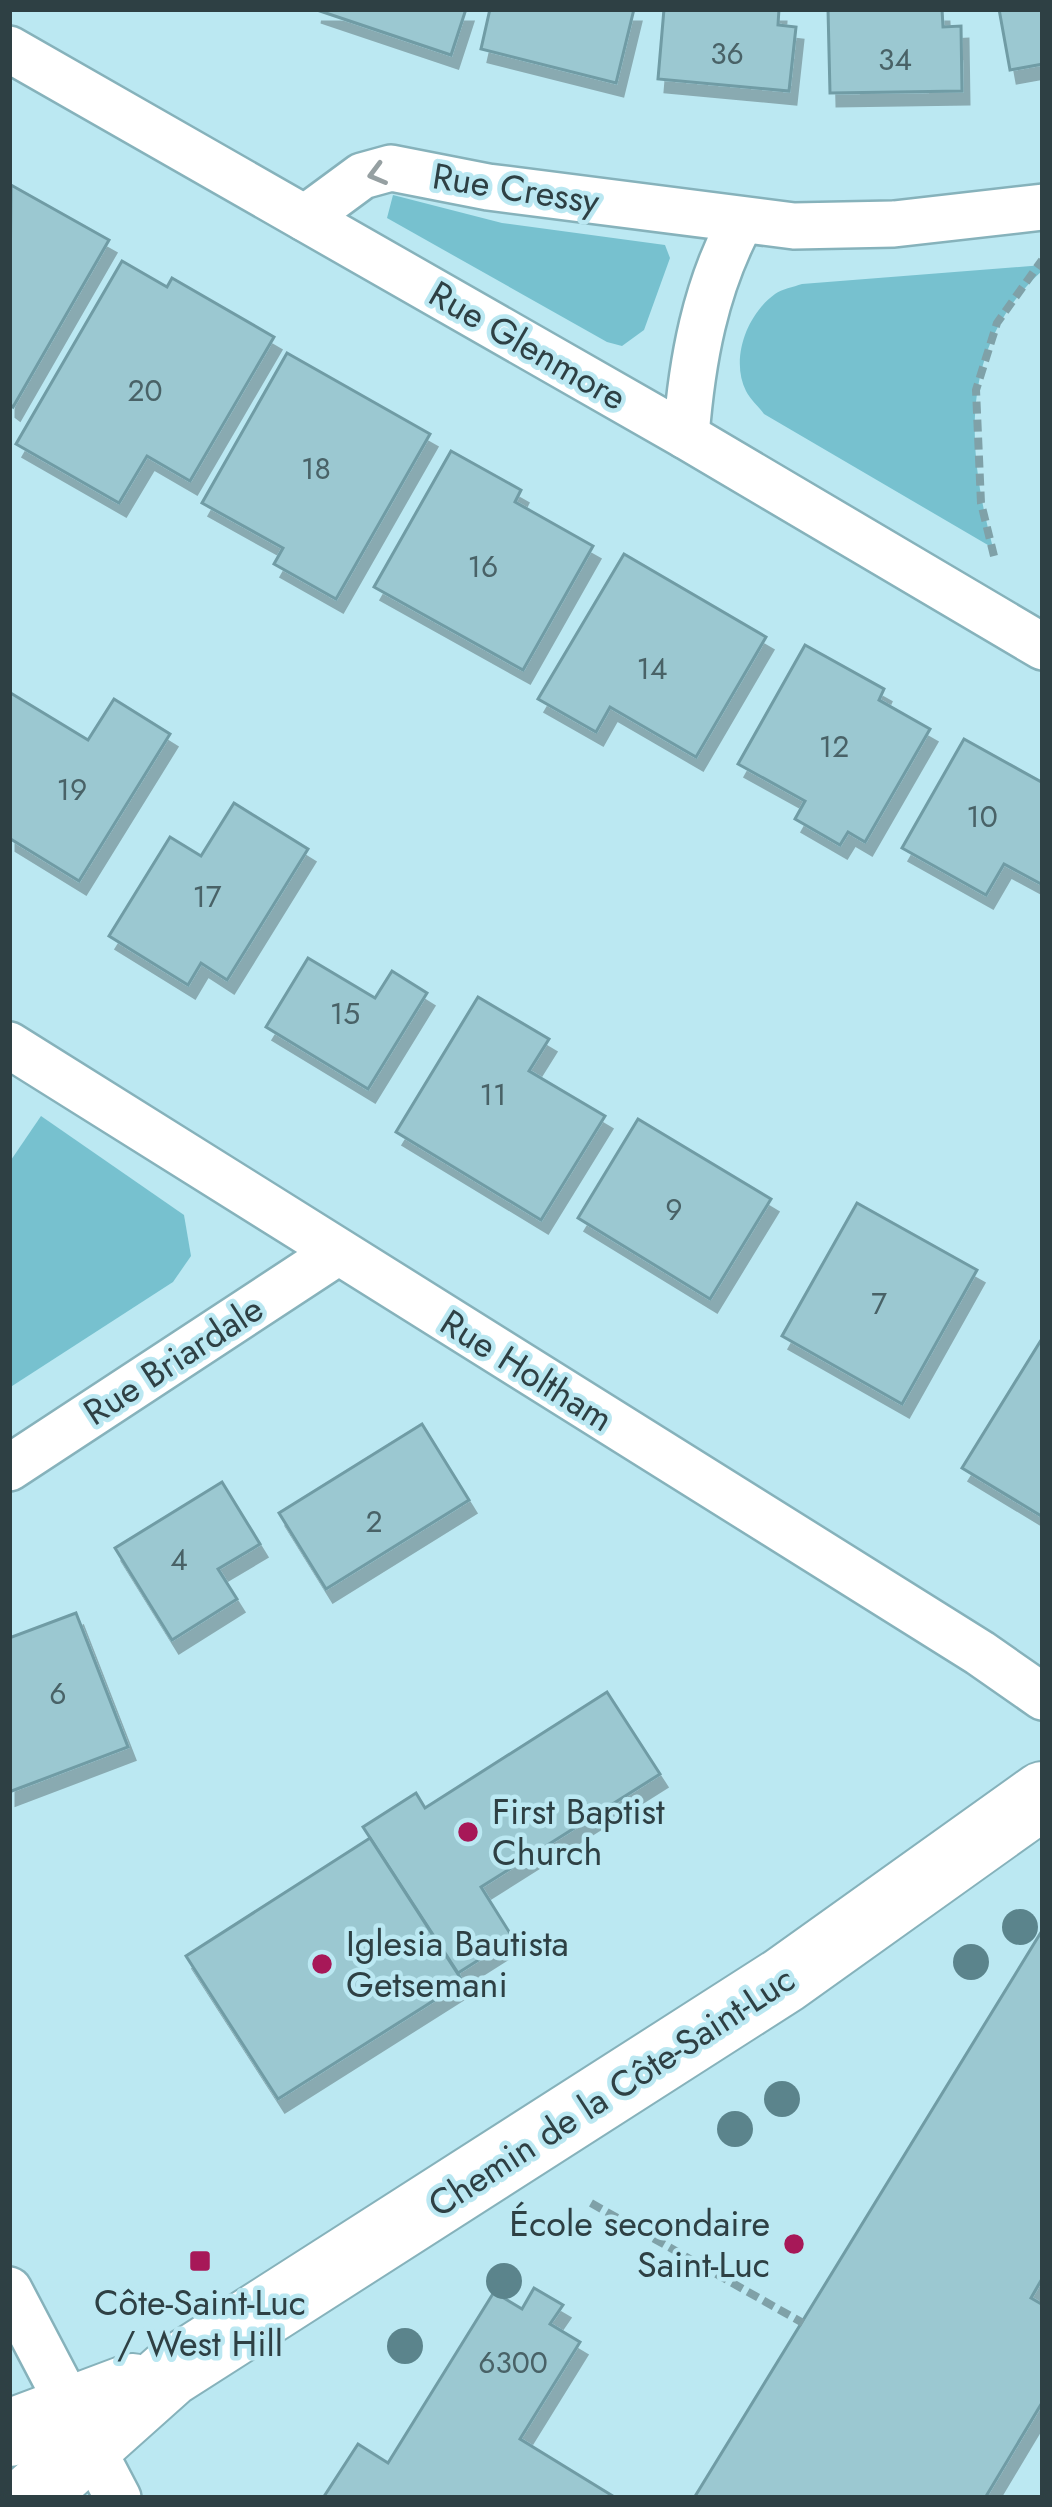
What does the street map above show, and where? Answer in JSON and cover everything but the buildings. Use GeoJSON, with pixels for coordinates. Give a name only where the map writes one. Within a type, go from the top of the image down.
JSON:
{"type":"FeatureCollection","features":[{"type":"Feature","properties":{"kind":"main road","name":"Chemin de la Côte-Saint-Luc"},"geometry":{"type":"LineString","coordinates":[[29,2498],[94,2450],[170,2373],[784,1980],[1043,1795]]}},
{"type":"Feature","properties":{"kind":"main road","name":"Chemin de la Côte-Saint-Luc"},"geometry":{"type":"LineString","coordinates":[[9,2433],[94,2450]]}},
{"type":"Feature","properties":{"kind":"street","name":"Rue Glenmore"},"geometry":{"type":"LineString","coordinates":[[9,49],[686,436],[1043,647]]}},
{"type":"Feature","properties":{"kind":"street","name":"Rue Cressy"},"geometry":{"type":"LineString","coordinates":[[305,218],[362,176],[391,168],[488,187],[794,226],[894,224],[1043,207]]}},
{"type":"Feature","properties":{"kind":"street"},"geometry":{"type":"LineString","coordinates":[[686,436],[692,363],[722,255],[741,220]]}},
{"type":"Feature","properties":{"kind":"street","name":"Rue Holtham"},"geometry":{"type":"LineString","coordinates":[[9,1045],[980,1652],[1043,1697]]}},
{"type":"Feature","properties":{"kind":"street","name":"Rue Briardale"},"geometry":{"type":"LineString","coordinates":[[9,1468],[338,1252]]}},
{"type":"Feature","properties":{"kind":"street"},"geometry":{"type":"LineString","coordinates":[[9,2290],[94,2450]]}},
{"type":"Feature","properties":{"kind":"path"},"geometry":{"type":"LineString","coordinates":[[999,622],[993,548],[981,503],[976,390],[997,322],[1042,259]]}},
{"type":"Feature","properties":{"kind":"path"},"geometry":{"type":"LineString","coordinates":[[591,2203],[803,2324]]}},
{"type":"Feature","properties":{"kind":"shaded area"},"geometry":{"type":"Polygon","coordinates":[[[393,195],[502,223],[665,245],[670,258],[644,330],[622,346],[607,342],[387,218],[393,195]]]}},
{"type":"Feature","properties":{"kind":"shaded area"},"geometry":{"type":"Polygon","coordinates":[[[1043,265],[996,331],[976,399],[978,472],[993,548],[764,414],[746,391],[740,365],[744,338],[756,313],[781,291],[802,284],[1043,265]]]}},
{"type":"Feature","properties":{"kind":"shaded area"},"geometry":{"type":"Polygon","coordinates":[[[41,1116],[184,1215],[191,1256],[173,1282],[9,1388],[9,1163],[41,1116]]]}},
{"type":"Feature","properties":{"kind":"place","name":"First Baptist Church"},"geometry":{"type":"Point","coordinates":[468,1832]}},
{"type":"Feature","properties":{"kind":"place","name":"Iglesia Bautista Getsemani"},"geometry":{"type":"Point","coordinates":[322,1964]}},
{"type":"Feature","properties":{"kind":"place","name":"École secondaire Saint-Luc"},"geometry":{"type":"Point","coordinates":[794,2244]}},
{"type":"Feature","properties":{"kind":"place","name":"Côte-Saint-Luc / West Hill"},"geometry":{"type":"Point","coordinates":[200,2261]}}]}
